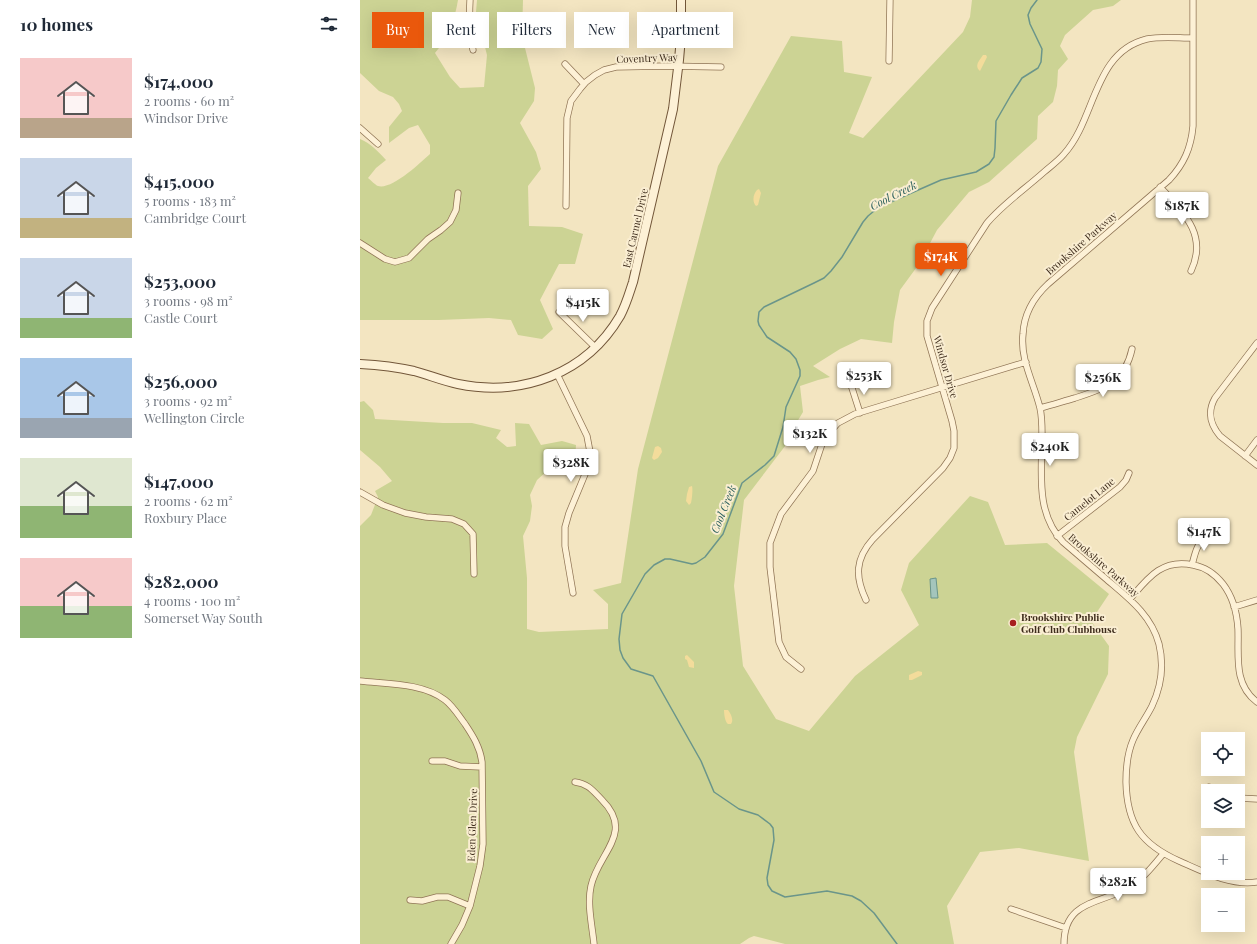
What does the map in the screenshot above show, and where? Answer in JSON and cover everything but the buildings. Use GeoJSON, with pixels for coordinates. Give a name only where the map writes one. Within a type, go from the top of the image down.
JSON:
{"type":"FeatureCollection","features":[{"type":"Feature","properties":{"kind":"street"},"geometry":{"type":"LineString","coordinates":[[470,0],[469,36],[473,50]]}},
{"type":"Feature","properties":{"kind":"street","name":"East Carmel Drive"},"geometry":{"type":"LineString","coordinates":[[360,364],[387,366],[415,371],[457,384],[486,387],[521,385],[536,382],[557,374],[575,364],[596,347],[620,316],[628,299],[633,282],[673,109],[679,66],[681,0]]}},
{"type":"Feature","properties":{"kind":"street"},"geometry":{"type":"LineString","coordinates":[[889,61],[890,0]]}},
{"type":"Feature","properties":{"kind":"street","name":"Brookshire Parkway"},"geometry":{"type":"LineString","coordinates":[[1193,0],[1193,126],[1191,142],[1184,160],[1179,168],[1160,187],[1038,294],[1028,311],[1023,328],[1022,343],[1026,362],[1040,408],[1042,426],[1042,498],[1046,517],[1051,528],[1063,542],[1143,612],[1156,636],[1161,655],[1162,671],[1159,688],[1156,697],[1133,740],[1128,756],[1126,773],[1127,799],[1132,820],[1147,842],[1163,854],[1228,881],[1241,883],[1257,882]]}},
{"type":"Feature","properties":{"kind":"street","name":"Windsor Drive"},"geometry":{"type":"LineString","coordinates":[[866,600],[860,586],[858,574],[860,561],[864,550],[943,468],[952,452],[954,444],[952,421],[928,340],[927,331],[928,318],[938,297],[982,229],[996,213],[1058,160],[1069,148],[1081,128],[1105,72],[1112,62],[1133,44],[1148,39],[1193,38]]}},
{"type":"Feature","properties":{"kind":"street"},"geometry":{"type":"LineString","coordinates":[[565,64],[584,84]]}},
{"type":"Feature","properties":{"kind":"street","name":"Coventry Way"},"geometry":{"type":"LineString","coordinates":[[566,206],[567,118],[571,101],[584,84],[604,70],[616,67],[721,67]]}},
{"type":"Feature","properties":{"kind":"street"},"geometry":{"type":"LineString","coordinates":[[360,128],[378,144]]}},
{"type":"Feature","properties":{"kind":"street"},"geometry":{"type":"LineString","coordinates":[[1160,187],[1187,218],[1194,231],[1196,254],[1195,262],[1191,271]]}},
{"type":"Feature","properties":{"kind":"street"},"geometry":{"type":"LineString","coordinates":[[360,242],[385,259],[394,262],[409,258],[428,239],[450,222],[456,210],[458,193]]}},
{"type":"Feature","properties":{"kind":"street"},"geometry":{"type":"LineString","coordinates":[[558,312],[596,347]]}},
{"type":"Feature","properties":{"kind":"street"},"geometry":{"type":"LineString","coordinates":[[1257,343],[1215,398],[1211,405],[1210,413],[1211,423],[1220,436],[1257,465]]}},
{"type":"Feature","properties":{"kind":"street"},"geometry":{"type":"LineString","coordinates":[[1040,408],[1106,387],[1114,381],[1123,370],[1132,349]]}},
{"type":"Feature","properties":{"kind":"street"},"geometry":{"type":"LineString","coordinates":[[801,669],[786,657],[779,642],[770,567],[770,543],[781,514],[811,474],[822,444],[830,431],[844,419],[860,413],[1026,362]]}},
{"type":"Feature","properties":{"kind":"street"},"geometry":{"type":"LineString","coordinates":[[557,374],[587,436],[590,452],[588,467],[569,513],[565,527],[565,546],[573,593]]}},
{"type":"Feature","properties":{"kind":"street"},"geometry":{"type":"LineString","coordinates":[[851,385],[860,413]]}},
{"type":"Feature","properties":{"kind":"street"},"geometry":{"type":"LineString","coordinates":[[1245,456],[1257,440]]}},
{"type":"Feature","properties":{"kind":"street","name":"Camelot Lane"},"geometry":{"type":"LineString","coordinates":[[1057,536],[1120,487],[1126,480],[1129,473]]}},
{"type":"Feature","properties":{"kind":"street"},"geometry":{"type":"LineString","coordinates":[[360,492],[383,505],[406,513],[426,517],[452,519],[464,524],[473,534],[474,574]]}},
{"type":"Feature","properties":{"kind":"street"},"geometry":{"type":"LineString","coordinates":[[1192,565],[1198,544],[1209,534]]}},
{"type":"Feature","properties":{"kind":"street"},"geometry":{"type":"LineString","coordinates":[[1130,600],[1151,576],[1163,568],[1175,564],[1192,565],[1210,571],[1226,588],[1234,607],[1238,628],[1238,663],[1240,678],[1246,690],[1257,702]]}},
{"type":"Feature","properties":{"kind":"street"},"geometry":{"type":"LineString","coordinates":[[1234,607],[1257,600]]}},
{"type":"Feature","properties":{"kind":"street","name":"Eden Glen Drive"},"geometry":{"type":"LineString","coordinates":[[360,681],[417,687],[433,693],[446,701],[457,713],[474,736],[481,753],[482,844],[480,866],[470,906],[462,925],[451,944]]}},
{"type":"Feature","properties":{"kind":"street"},"geometry":{"type":"LineString","coordinates":[[432,762],[445,761],[460,766],[482,767]]}},
{"type":"Feature","properties":{"kind":"street"},"geometry":{"type":"LineString","coordinates":[[575,782],[589,786],[611,810],[615,823],[615,833],[612,842],[596,871],[591,886],[590,901],[594,944]]}},
{"type":"Feature","properties":{"kind":"street"},"geometry":{"type":"LineString","coordinates":[[1245,798],[1257,799]]}},
{"type":"Feature","properties":{"kind":"street"},"geometry":{"type":"LineString","coordinates":[[1064,944],[1066,928],[1073,916],[1083,906],[1116,894],[1132,885],[1144,876],[1163,854]]}},
{"type":"Feature","properties":{"kind":"street"},"geometry":{"type":"LineString","coordinates":[[410,900],[422,901],[448,897],[470,906]]}},
{"type":"Feature","properties":{"kind":"street"},"geometry":{"type":"LineString","coordinates":[[1011,909],[1066,928]]}},
{"type":"Feature","properties":{"kind":"green space"},"geometry":{"type":"Polygon","coordinates":[[[360,0],[458,0],[455,12],[432,12],[432,48],[439,48],[435,53],[450,77],[460,88],[484,87],[487,55],[485,48],[489,48],[489,12],[476,12],[477,0],[523,0],[523,12],[497,12],[497,48],[525,48],[535,88],[534,101],[520,123],[536,152],[541,169],[528,186],[529,226],[562,227],[583,234],[575,264],[559,264],[540,300],[553,329],[542,339],[518,335],[511,320],[489,318],[439,320],[360,320],[360,139],[371,145],[386,160],[376,168],[368,178],[378,186],[391,184],[406,175],[430,154],[430,145],[418,125],[409,128],[389,143],[389,127],[402,111],[399,104],[393,97],[379,91],[360,73],[360,0]]]}},
{"type":"Feature","properties":{"kind":"green space"},"geometry":{"type":"Polygon","coordinates":[[[972,0],[1121,0],[1113,6],[1093,10],[1065,35],[1060,46],[1068,59],[1058,70],[1057,86],[1053,102],[1038,116],[1037,139],[989,182],[969,192],[937,230],[919,264],[900,290],[892,343],[861,339],[840,349],[813,366],[830,377],[800,386],[803,412],[797,422],[795,433],[744,500],[734,586],[743,666],[776,719],[809,731],[855,676],[919,625],[901,590],[909,563],[970,496],[988,502],[1005,545],[1047,543],[1109,594],[1091,621],[1109,646],[1108,674],[1077,737],[1074,752],[1089,861],[1019,848],[980,852],[947,906],[954,944],[785,944],[754,936],[740,944],[360,944],[360,526],[371,515],[378,497],[375,491],[392,481],[380,467],[360,450],[360,402],[364,401],[373,410],[375,419],[472,423],[501,430],[496,438],[507,447],[516,446],[515,423],[529,424],[541,445],[562,441],[576,445],[575,460],[565,470],[548,470],[537,480],[530,495],[532,506],[530,521],[523,536],[527,578],[527,629],[539,632],[608,629],[608,604],[593,590],[621,583],[638,469],[718,166],[791,36],[842,41],[844,72],[872,77],[849,133],[863,138],[963,32],[970,17],[972,0]]]}},
{"type":"Feature","properties":{"kind":"sand"},"geometry":{"type":"Polygon","coordinates":[[[983,55],[986,55],[987,57],[980,71],[977,65],[983,55]]]}},
{"type":"Feature","properties":{"kind":"sand"},"geometry":{"type":"Polygon","coordinates":[[[759,189],[761,193],[758,205],[756,206],[754,196],[759,189]]]}},
{"type":"Feature","properties":{"kind":"sand"},"geometry":{"type":"Polygon","coordinates":[[[658,446],[661,448],[662,452],[658,458],[654,460],[652,458],[655,447],[658,446]]]}},
{"type":"Feature","properties":{"kind":"sand"},"geometry":{"type":"Polygon","coordinates":[[[692,486],[692,499],[689,505],[686,501],[687,494],[689,487],[692,486]]]}},
{"type":"Feature","properties":{"kind":"sand"},"geometry":{"type":"Polygon","coordinates":[[[687,655],[694,662],[694,668],[689,667],[687,660],[685,659],[685,656],[687,655]]]}},
{"type":"Feature","properties":{"kind":"sand"},"geometry":{"type":"Polygon","coordinates":[[[918,671],[922,672],[922,675],[909,680],[909,675],[918,671]]]}},
{"type":"Feature","properties":{"kind":"sand"},"geometry":{"type":"Polygon","coordinates":[[[724,710],[728,710],[730,713],[732,719],[731,724],[726,722],[724,710]]]}},
{"type":"Feature","properties":{"kind":"water"},"geometry":{"type":"Polygon","coordinates":[[[936,578],[938,598],[931,598],[930,579],[936,578]]]}},
{"type":"Feature","properties":{"kind":"waterway","name":"Cool Creek"},"geometry":{"type":"LineString","coordinates":[[897,944],[874,913],[861,901],[852,896],[827,891],[785,897],[772,891],[768,885],[767,878],[774,840],[773,828],[758,815],[739,809],[714,792],[701,761],[653,676],[631,669],[623,658],[620,650],[619,639],[622,614],[645,574],[654,565],[665,559],[692,564],[705,557],[723,534],[742,483],[774,456],[783,427],[786,407],[800,376],[800,370],[796,359],[790,352],[767,337],[759,325],[759,312],[764,307],[824,278],[842,257],[863,222],[874,211],[884,205],[941,180],[976,172],[989,164],[994,157],[996,121],[1022,78],[1038,68],[1041,62],[1042,49],[1030,24],[1028,15],[1037,0]]}},
{"type":"Feature","properties":{"kind":"place","name":"Brookshire Public Golf Club Clubhouse"},"geometry":{"type":"Point","coordinates":[1013,623]}}]}
